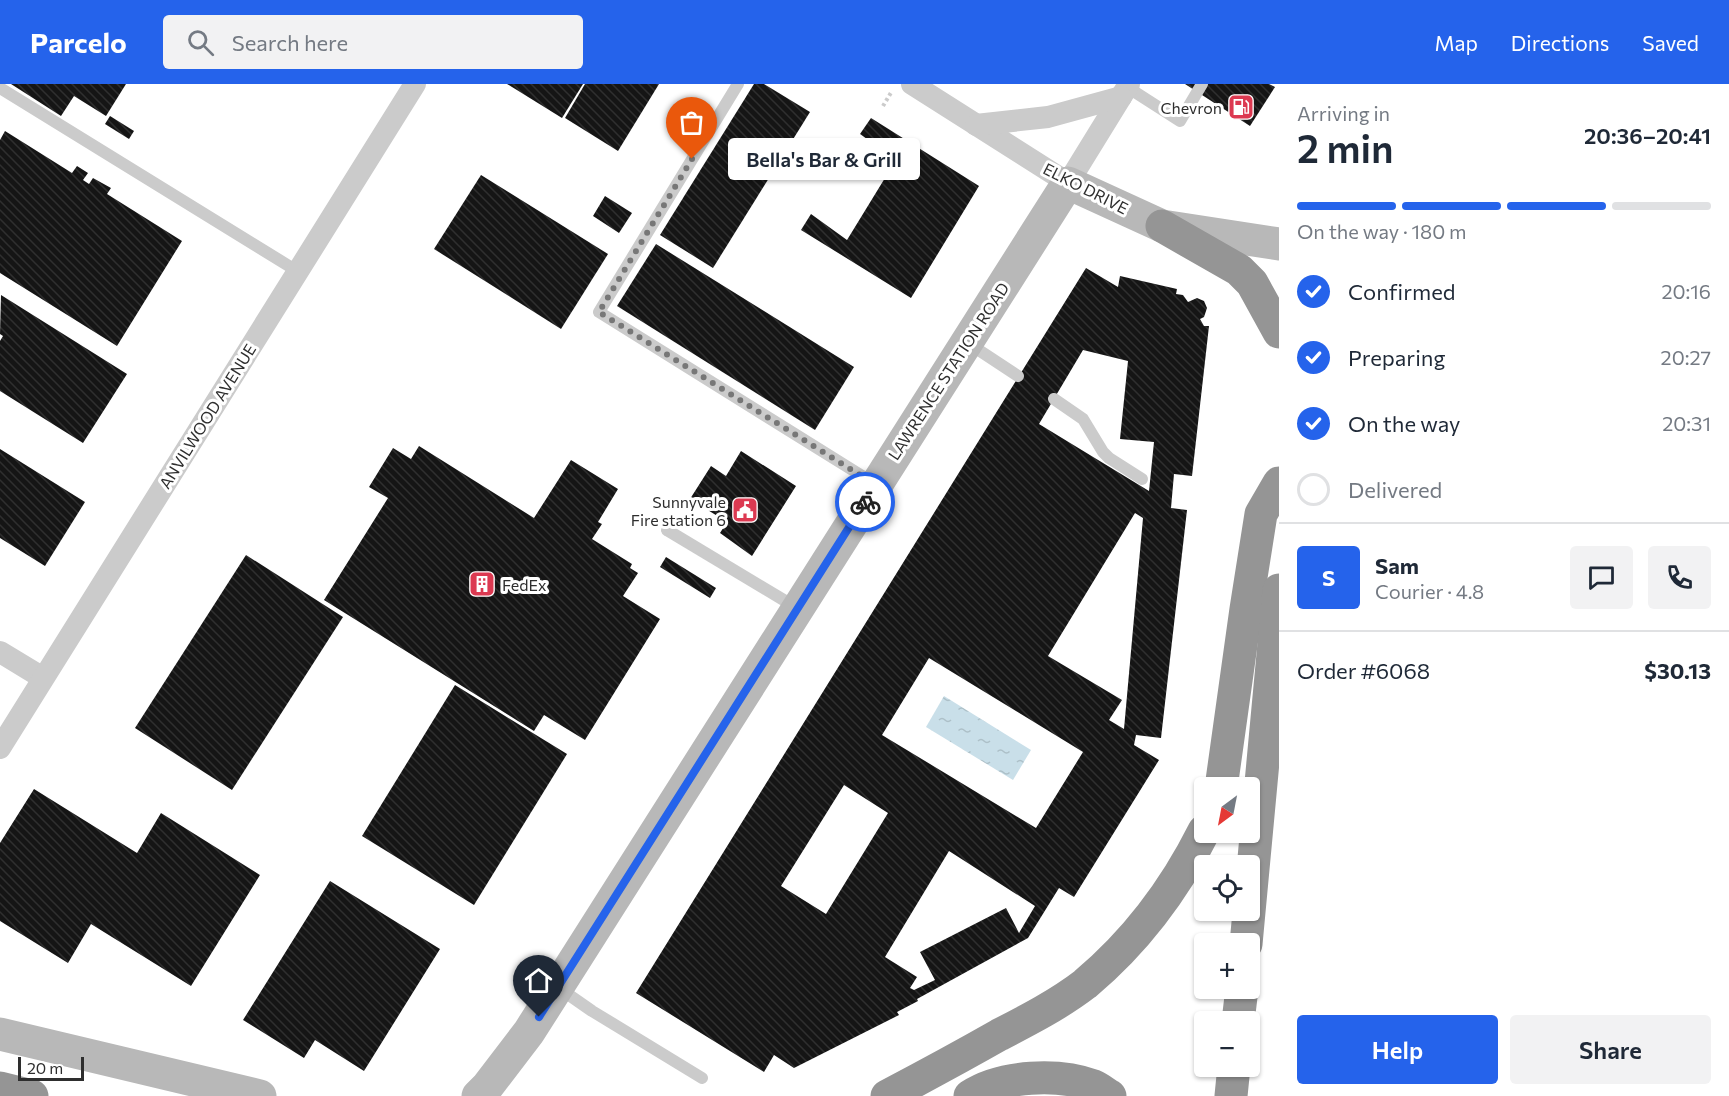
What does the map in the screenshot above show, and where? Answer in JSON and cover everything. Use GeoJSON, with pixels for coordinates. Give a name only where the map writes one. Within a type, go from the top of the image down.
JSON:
{"type":"FeatureCollection","features":[{"type":"Feature","properties":{"kind":"highway"},"geometry":{"type":"LineString","coordinates":[[1162,226],[1239,270],[1252,283],[1279,332]]}},
{"type":"Feature","properties":{"kind":"highway"},"geometry":{"type":"LineString","coordinates":[[1223,777],[1261,514],[1279,483]]}},
{"type":"Feature","properties":{"kind":"highway"},"geometry":{"type":"LineString","coordinates":[[1247,933],[1279,590]]}},
{"type":"Feature","properties":{"kind":"highway"},"geometry":{"type":"LineString","coordinates":[[887,1096],[1039,1014],[1083,985],[1119,954],[1153,914],[1183,871],[1198,843]]}},
{"type":"Feature","properties":{"kind":"highway"},"geometry":{"type":"LineString","coordinates":[[1231,1096],[1233,1077]]}},
{"type":"Feature","properties":{"kind":"highway"},"geometry":{"type":"LineString","coordinates":[[970,1096],[1009,1081],[1052,1078],[1094,1086],[1110,1096]]}},
{"type":"Feature","properties":{"kind":"highway"},"geometry":{"type":"LineString","coordinates":[[0,1088],[32,1096]]}},
{"type":"Feature","properties":{"kind":"street","name":"ANVILWOOD AVENUE"},"geometry":{"type":"LineString","coordinates":[[0,748],[415,84]]}},
{"type":"Feature","properties":{"kind":"street","name":"ELKO DRIVE"},"geometry":{"type":"LineString","coordinates":[[912,84],[1068,183],[1162,226],[1279,244]]}},
{"type":"Feature","properties":{"kind":"street","name":"LAWRENCE STATION ROAD"},"geometry":{"type":"LineString","coordinates":[[478,1096],[488,1087],[529,1032],[558,987],[1126,89]]}},
{"type":"Feature","properties":{"kind":"street"},"geometry":{"type":"LineString","coordinates":[[976,124],[1048,117],[1126,89]]}},
{"type":"Feature","properties":{"kind":"street"},"geometry":{"type":"LineString","coordinates":[[0,652],[43,678]]}},
{"type":"Feature","properties":{"kind":"street"},"geometry":{"type":"LineString","coordinates":[[0,1034],[260,1096]]}},
{"type":"Feature","properties":{"kind":"lane"},"geometry":{"type":"LineString","coordinates":[[738,84],[599,312],[876,485]]}},
{"type":"Feature","properties":{"kind":"lane"},"geometry":{"type":"LineString","coordinates":[[1126,89],[1180,121],[1202,84]]}},
{"type":"Feature","properties":{"kind":"lane"},"geometry":{"type":"LineString","coordinates":[[0,88],[297,271]]}},
{"type":"Feature","properties":{"kind":"lane"},"geometry":{"type":"LineString","coordinates":[[967,342],[1018,376]]}},
{"type":"Feature","properties":{"kind":"lane"},"geometry":{"type":"LineString","coordinates":[[1054,399],[1083,419],[1109,458],[1142,479]]}},
{"type":"Feature","properties":{"kind":"lane"},"geometry":{"type":"LineString","coordinates":[[667,530],[798,609]]}},
{"type":"Feature","properties":{"kind":"lane"},"geometry":{"type":"LineString","coordinates":[[558,987],[592,1011],[702,1078]]}},
{"type":"Feature","properties":{"kind":"path"},"geometry":{"type":"LineString","coordinates":[[883,106],[896,84]]}},
{"type":"Feature","properties":{"kind":"water"},"geometry":{"type":"Polygon","coordinates":[[[944,696],[1031,750],[1013,780],[926,727],[944,696]]]}},
{"type":"Feature","properties":{"kind":"building"},"geometry":{"type":"Polygon","coordinates":[[[11,84],[126,84],[106,116],[74,96],[61,116],[11,84]]]}},
{"type":"Feature","properties":{"kind":"building"},"geometry":{"type":"Polygon","coordinates":[[[507,84],[583,84],[562,118],[507,84]]]}},
{"type":"Feature","properties":{"kind":"building"},"geometry":{"type":"Polygon","coordinates":[[[585,84],[659,84],[618,151],[565,118],[585,84]]]}},
{"type":"Feature","properties":{"kind":"building"},"geometry":{"type":"Polygon","coordinates":[[[754,84],[764,84],[810,112],[713,268],[660,235],[754,84]]]}},
{"type":"Feature","properties":{"kind":"building","name":"Chevron"},"geometry":{"type":"Polygon","coordinates":[[[1185,84],[1269,84],[1275,87],[1250,126],[1185,84]]]}},
{"type":"Feature","properties":{"kind":"building"},"geometry":{"type":"Polygon","coordinates":[[[110,116],[134,131],[129,139],[105,124],[110,116]]]}},
{"type":"Feature","properties":{"kind":"building"},"geometry":{"type":"Polygon","coordinates":[[[871,118],[979,186],[911,298],[801,230],[811,214],[847,240],[896,160],[860,134],[871,118]]]}},
{"type":"Feature","properties":{"kind":"building"},"geometry":{"type":"Polygon","coordinates":[[[5,131],[72,173],[77,166],[88,173],[83,180],[89,184],[93,178],[111,188],[107,194],[182,241],[117,346],[0,273],[0,140],[5,131]]]}},
{"type":"Feature","properties":{"kind":"building"},"geometry":{"type":"Polygon","coordinates":[[[481,175],[608,254],[561,329],[434,249],[481,175]]]}},
{"type":"Feature","properties":{"kind":"building"},"geometry":{"type":"Polygon","coordinates":[[[605,196],[632,213],[619,233],[593,216],[605,196]]]}},
{"type":"Feature","properties":{"kind":"building"},"geometry":{"type":"Polygon","coordinates":[[[656,244],[854,367],[815,430],[617,306],[656,244]]]}},
{"type":"Feature","properties":{"kind":"building"},"geometry":{"type":"Polygon","coordinates":[[[1086,268],[1118,287],[1120,276],[1177,289],[1176,294],[1183,295],[1188,302],[1197,298],[1204,301],[1207,308],[1204,317],[1200,319],[1204,326],[1209,326],[1192,476],[1174,474],[1171,508],[1187,510],[1161,738],[1136,735],[1134,745],[1159,760],[1074,897],[1059,888],[1028,938],[917,999],[918,1001],[897,1012],[899,1015],[794,1068],[774,1055],[764,1072],[636,993],[1086,268]],[[1083,350],[1039,424],[1149,491],[1154,442],[1120,439],[1128,361],[1083,350]],[[1135,513],[1048,656],[1122,700],[1109,720],[1124,729],[1143,518],[1135,513]],[[929,658],[882,735],[1036,828],[1083,752],[929,658]],[[844,785],[781,886],[826,914],[888,813],[844,785]],[[949,851],[885,957],[917,977],[910,988],[914,990],[935,980],[920,952],[1006,908],[1019,933],[1035,906],[949,851]]]}},
{"type":"Feature","properties":{"kind":"building"},"geometry":{"type":"Polygon","coordinates":[[[1,295],[127,374],[83,443],[0,391],[0,341],[3,336],[0,334],[1,295]]]}},
{"type":"Feature","properties":{"kind":"building","name":"FedEx"},"geometry":{"type":"Polygon","coordinates":[[[419,446],[534,518],[571,460],[618,489],[598,522],[602,524],[592,539],[632,564],[630,568],[638,573],[623,596],[660,619],[585,740],[544,715],[534,731],[324,600],[388,498],[369,487],[393,448],[411,459],[419,446]]]}},
{"type":"Feature","properties":{"kind":"building"},"geometry":{"type":"Polygon","coordinates":[[[0,449],[85,502],[45,566],[0,538],[0,449]]]}},
{"type":"Feature","properties":{"kind":"building","name":"Sunnyvale Fire station 6"},"geometry":{"type":"Polygon","coordinates":[[[741,451],[796,486],[752,556],[720,533],[727,522],[690,499],[711,466],[726,476],[741,451]]]}},
{"type":"Feature","properties":{"kind":"building"},"geometry":{"type":"Polygon","coordinates":[[[246,555],[343,617],[232,790],[135,728],[246,555]]]}},
{"type":"Feature","properties":{"kind":"building"},"geometry":{"type":"Polygon","coordinates":[[[666,557],[716,588],[710,598],[660,567],[666,557]]]}},
{"type":"Feature","properties":{"kind":"building"},"geometry":{"type":"Polygon","coordinates":[[[455,685],[567,754],[474,905],[362,836],[455,685]]]}},
{"type":"Feature","properties":{"kind":"building"},"geometry":{"type":"Polygon","coordinates":[[[34,789],[137,853],[161,813],[260,875],[191,986],[91,924],[68,963],[0,921],[0,843],[34,789]]]}},
{"type":"Feature","properties":{"kind":"building"},"geometry":{"type":"Polygon","coordinates":[[[330,881],[440,949],[364,1071],[315,1040],[304,1058],[243,1020],[330,881]]]}},
{"type":"Feature","properties":{"kind":"way so far"},"geometry":{"type":"LineString","coordinates":[[692,159],[599,312],[876,485],[865,502]]}},
{"type":"Feature","properties":{"kind":"place","name":"Chevron"},"geometry":{"type":"Point","coordinates":[1241,107]}},
{"type":"Feature","properties":{"kind":"place","name":"Bella's Bar & Grill"},"geometry":{"type":"Point","coordinates":[692,159]}},
{"type":"Feature","properties":{"kind":"place","name":"Sunnyvale Fire station 6"},"geometry":{"type":"Point","coordinates":[745,510]}},
{"type":"Feature","properties":{"kind":"place","name":"FedEx"},"geometry":{"type":"Point","coordinates":[482,584]}},
{"type":"Feature","properties":{"kind":"route"},"geometry":{"type":"LineString","coordinates":[[539,1017],[865,502]]}}]}
